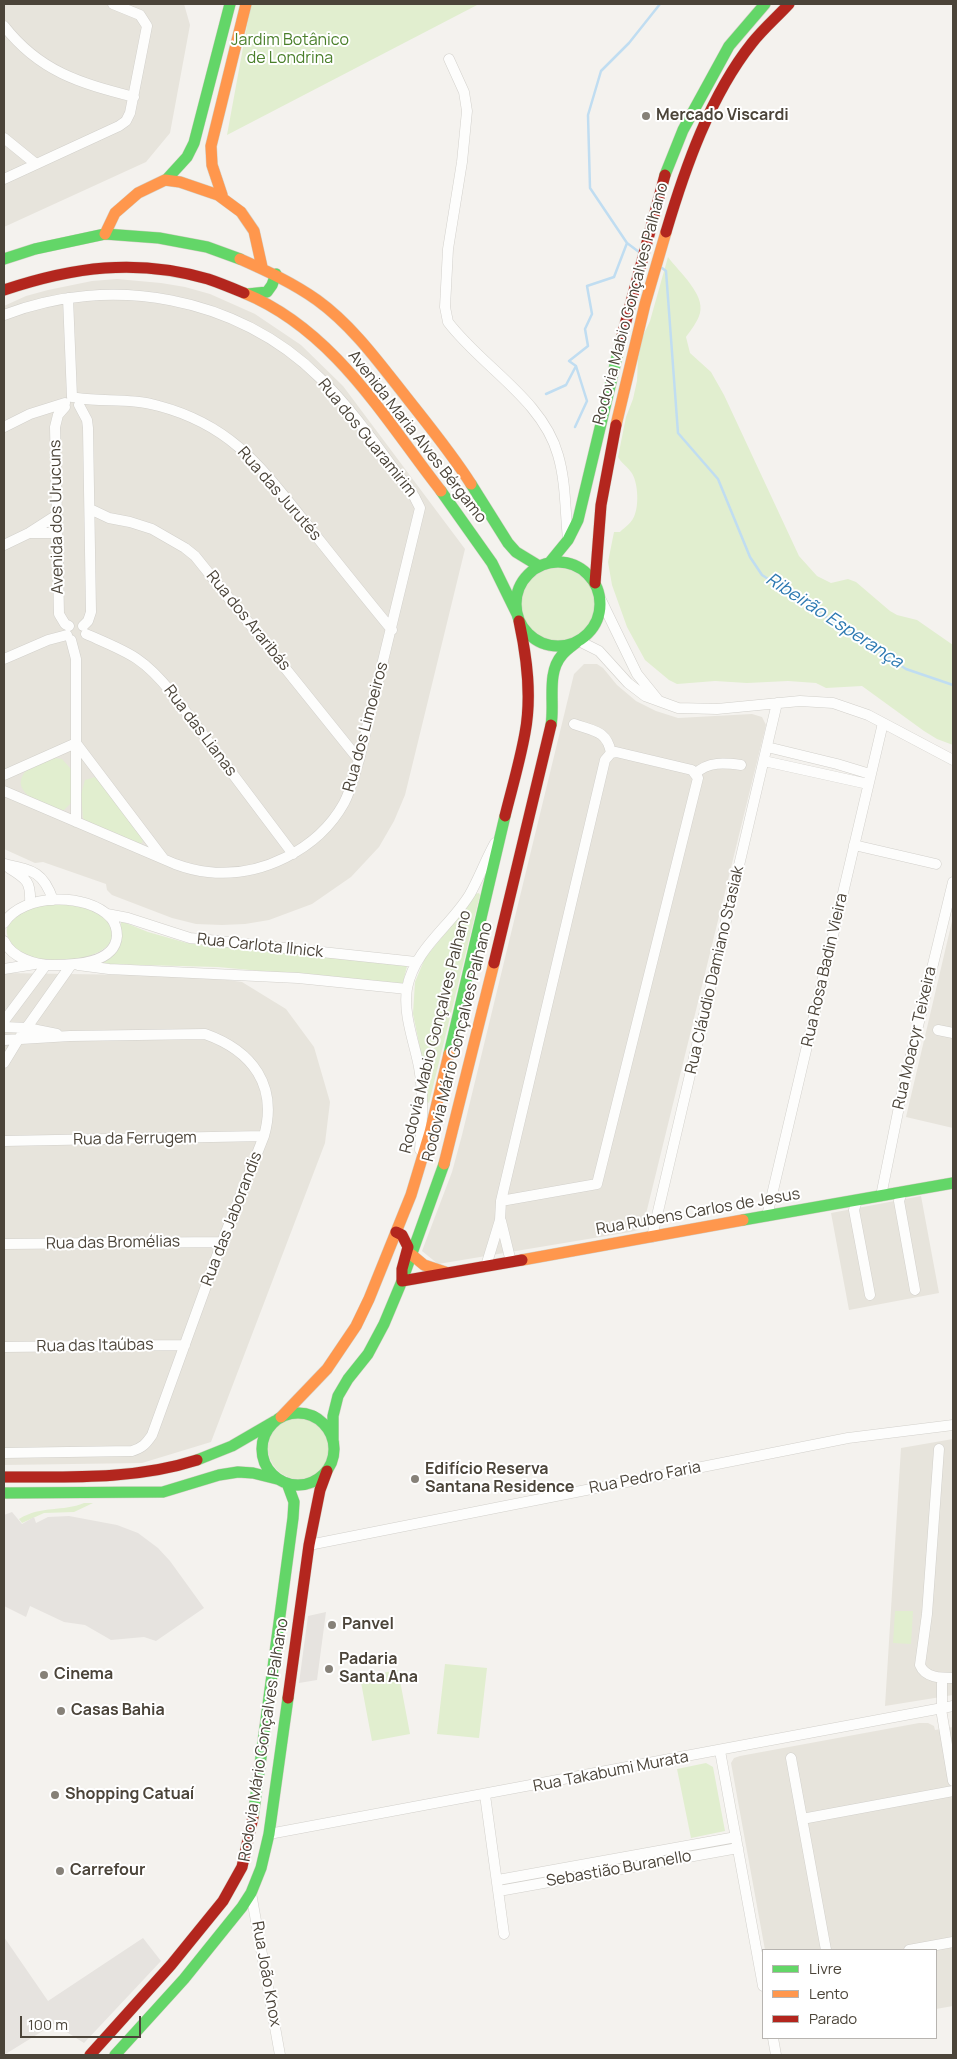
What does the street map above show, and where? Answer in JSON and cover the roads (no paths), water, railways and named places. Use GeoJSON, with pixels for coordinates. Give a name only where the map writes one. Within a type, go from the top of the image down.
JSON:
{"type":"FeatureCollection","features":[{"type":"Feature","properties":{"kind":"main road"},"geometry":{"type":"LineString","coordinates":[[105,234],[115,213],[130,198],[166,180],[187,157],[194,143],[230,4]]}},
{"type":"Feature","properties":{"kind":"main road"},"geometry":{"type":"LineString","coordinates":[[222,196],[212,165],[211,146],[246,4]]}},
{"type":"Feature","properties":{"kind":"main road","name":"Rodovia Mabio Gonçalves Palhano"},"geometry":{"type":"LineString","coordinates":[[545,564],[568,540],[581,511],[607,394],[662,182],[683,130],[728,46],[765,4]]}},
{"type":"Feature","properties":{"kind":"main road","name":"Rodovia Mabio Gonçalves Palhano"},"geometry":{"type":"LineString","coordinates":[[595,583],[601,505],[612,441],[654,271],[680,182],[721,89],[752,43],[789,4]]}},
{"type":"Feature","properties":{"kind":"main road"},"geometry":{"type":"LineString","coordinates":[[166,180],[196,186],[222,196],[237,207],[249,222],[256,238],[262,268]]}},
{"type":"Feature","properties":{"kind":"main road","name":"Avenida Maria Alves Bérgamo"},"geometry":{"type":"LineString","coordinates":[[4,259],[36,248],[105,234],[159,238],[197,245],[239,258],[276,274],[318,301],[357,336],[456,460],[516,552],[545,564]]}},
{"type":"Feature","properties":{"kind":"main road","name":"Avenida Maria Alves Bérgamo"},"geometry":{"type":"LineString","coordinates":[[4,290],[33,280],[89,267],[122,266],[166,269],[208,279],[247,294],[275,309],[299,325],[332,354],[353,377],[489,557],[518,618]]}},
{"type":"Feature","properties":{"kind":"main road"},"geometry":{"type":"LineString","coordinates":[[247,294],[268,292],[272,287],[276,274]]}},
{"type":"Feature","properties":{"kind":"main road"},"geometry":{"type":"LineString","coordinates":[[565,562],[573,564],[585,571],[595,583],[601,600],[598,621],[589,633],[578,642],[562,646],[547,645],[528,634],[518,618],[516,599],[520,585],[530,573],[545,564],[565,562]]}},
{"type":"Feature","properties":{"kind":"main road","name":"Rodovia Mabio Gonçalves Palhano"},"geometry":{"type":"LineString","coordinates":[[278,1419],[316,1381],[344,1345],[369,1299],[419,1172],[525,733],[528,706],[527,666],[518,618]]}},
{"type":"Feature","properties":{"kind":"main road","name":"Rodovia Mário Gonçalves Palhano"},"geometry":{"type":"LineString","coordinates":[[333,1440],[333,1416],[338,1396],[343,1386],[373,1345],[402,1281],[442,1173],[452,1140],[543,767],[553,714],[553,675],[561,656],[578,642]]}},
{"type":"Feature","properties":{"kind":"main road","name":"Rua Rubens Carlos de Jesus"},"geometry":{"type":"LineString","coordinates":[[402,1281],[953,1183]]}},
{"type":"Feature","properties":{"kind":"main road"},"geometry":{"type":"LineString","coordinates":[[396,1232],[402,1235],[408,1247],[402,1270],[402,1281]]}},
{"type":"Feature","properties":{"kind":"main road","name":"Rua Rubens Carlos de Jesus"},"geometry":{"type":"LineString","coordinates":[[412,1255],[424,1265],[448,1273]]}},
{"type":"Feature","properties":{"kind":"main road"},"geometry":{"type":"LineString","coordinates":[[4,1477],[119,1476],[171,1468],[222,1451],[278,1419],[293,1413],[312,1416],[324,1423],[333,1440],[333,1459],[327,1471],[310,1483],[297,1485],[259,1474],[240,1472],[220,1474],[184,1487],[162,1492],[4,1494]]}},
{"type":"Feature","properties":{"kind":"main road"},"geometry":{"type":"LineString","coordinates":[[278,1419],[264,1437],[262,1450],[268,1469],[282,1481]]}},
{"type":"Feature","properties":{"kind":"main road","name":"Rodovia Mário Gonçalves Palhano"},"geometry":{"type":"LineString","coordinates":[[115,2055],[206,1954],[230,1924],[251,1893],[265,1856],[309,1545],[316,1504],[327,1471]]}},
{"type":"Feature","properties":{"kind":"main road","name":"Rodovia Mário Gonçalves Palhano"},"geometry":{"type":"LineString","coordinates":[[90,2055],[184,1949],[234,1885],[242,1867],[248,1846],[293,1518],[294,1502],[282,1481]]}},
{"type":"Feature","properties":{"kind":"main road"},"geometry":{"type":"LineString","coordinates":[[128,2042],[137,2022],[177,1973],[184,1949]]}},
{"type":"Feature","properties":{"kind":"street"},"geometry":{"type":"LineString","coordinates":[[4,179],[119,126],[128,117],[134,97],[147,26],[140,15],[113,4]]}},
{"type":"Feature","properties":{"kind":"street"},"geometry":{"type":"LineString","coordinates":[[4,26],[22,47],[57,72],[79,82],[134,97]]}},
{"type":"Feature","properties":{"kind":"street"},"geometry":{"type":"LineString","coordinates":[[449,59],[464,92],[467,111],[462,162],[448,248],[445,307],[448,322],[504,378],[548,432],[558,452],[562,470],[568,540]]}},
{"type":"Feature","properties":{"kind":"street"},"geometry":{"type":"LineString","coordinates":[[4,138],[36,164]]}},
{"type":"Feature","properties":{"kind":"street","name":"Rua dos Guaramirim"},"geometry":{"type":"LineString","coordinates":[[4,315],[34,305],[93,295],[124,295],[178,302],[221,314],[268,338],[306,365],[333,391],[414,496],[419,506]]}},
{"type":"Feature","properties":{"kind":"street","name":"Avenida dos Urucuns"},"geometry":{"type":"LineString","coordinates":[[68,298],[72,402],[87,420],[90,509],[91,612],[76,659]]}},
{"type":"Feature","properties":{"kind":"street","name":"Avenida dos Urucuns"},"geometry":{"type":"LineString","coordinates":[[72,402],[60,411],[55,424],[58,614],[65,624],[76,659],[76,822]]}},
{"type":"Feature","properties":{"kind":"street","name":"Rua das Jurutés"},"geometry":{"type":"LineString","coordinates":[[4,427],[30,414],[72,402],[146,402],[187,415],[221,432],[256,462],[392,630]]}},
{"type":"Feature","properties":{"kind":"street","name":"Rua dos Limoeiros"},"geometry":{"type":"LineString","coordinates":[[4,791],[193,870],[222,873],[242,872],[261,868],[292,854],[319,834],[338,812],[347,796],[359,760],[392,630],[419,515],[419,506]]}},
{"type":"Feature","properties":{"kind":"street","name":"Rua dos Araribás"},"geometry":{"type":"LineString","coordinates":[[90,509],[109,518],[152,529],[185,548],[194,556],[359,760]]}},
{"type":"Feature","properties":{"kind":"street"},"geometry":{"type":"LineString","coordinates":[[4,545],[29,533],[57,514]]}},
{"type":"Feature","properties":{"kind":"street","name":"Rua dos Araribás"},"geometry":{"type":"LineString","coordinates":[[90,524],[109,518]]}},
{"type":"Feature","properties":{"kind":"street"},"geometry":{"type":"LineString","coordinates":[[29,533],[57,533]]}},
{"type":"Feature","properties":{"kind":"street"},"geometry":{"type":"LineString","coordinates":[[601,600],[637,674],[661,703]]}},
{"type":"Feature","properties":{"kind":"street"},"geometry":{"type":"LineString","coordinates":[[4,659],[48,640],[69,634],[78,623],[84,633],[77,642],[69,634]]}},
{"type":"Feature","properties":{"kind":"street","name":"Rua das Lianas"},"geometry":{"type":"LineString","coordinates":[[84,633],[130,653],[150,668],[171,692],[292,854]]}},
{"type":"Feature","properties":{"kind":"street"},"geometry":{"type":"LineString","coordinates":[[578,642],[599,651],[636,690],[651,700],[688,710],[800,701],[833,703],[854,709],[953,760]]}},
{"type":"Feature","properties":{"kind":"street","name":"Rua Cláudio Damiano Stasiak"},"geometry":{"type":"LineString","coordinates":[[652,1237],[778,703]]}},
{"type":"Feature","properties":{"kind":"street","name":"Rua Rosa Badin Vieira"},"geometry":{"type":"LineString","coordinates":[[767,1216],[883,723]]}},
{"type":"Feature","properties":{"kind":"street"},"geometry":{"type":"LineString","coordinates":[[574,724],[603,735],[609,743],[611,753]]}},
{"type":"Feature","properties":{"kind":"street"},"geometry":{"type":"LineString","coordinates":[[4,775],[76,743],[164,859]]}},
{"type":"Feature","properties":{"kind":"street"},"geometry":{"type":"LineString","coordinates":[[767,747],[838,764],[869,779]]}},
{"type":"Feature","properties":{"kind":"street"},"geometry":{"type":"LineString","coordinates":[[486,1266],[500,1220],[501,1201],[605,760],[611,753],[620,753],[686,769],[695,774],[697,782],[694,796],[597,1184],[501,1201]]}},
{"type":"Feature","properties":{"kind":"street"},"geometry":{"type":"LineString","coordinates":[[764,761],[869,779]]}},
{"type":"Feature","properties":{"kind":"street"},"geometry":{"type":"LineString","coordinates":[[695,774],[700,769],[711,764],[741,765]]}},
{"type":"Feature","properties":{"kind":"street"},"geometry":{"type":"LineString","coordinates":[[419,1172],[422,1098],[419,1068],[408,1024],[407,989],[416,962],[469,895],[503,829]]}},
{"type":"Feature","properties":{"kind":"street"},"geometry":{"type":"LineString","coordinates":[[854,845],[936,864]]}},
{"type":"Feature","properties":{"kind":"street"},"geometry":{"type":"LineString","coordinates":[[4,865],[35,872],[45,881],[53,900]]}},
{"type":"Feature","properties":{"kind":"street"},"geometry":{"type":"LineString","coordinates":[[4,865],[26,880],[30,889],[30,904],[11,914],[4,923]]}},
{"type":"Feature","properties":{"kind":"street","name":"Rua Moacyr Teixeira"},"geometry":{"type":"LineString","coordinates":[[881,1196],[902,1092],[953,882]]}},
{"type":"Feature","properties":{"kind":"street","name":"Rua Carlota Ilnick"},"geometry":{"type":"LineString","coordinates":[[30,904],[53,900],[70,900],[97,908],[107,914],[128,918],[190,938],[416,962]]}},
{"type":"Feature","properties":{"kind":"street"},"geometry":{"type":"LineString","coordinates":[[4,1064],[18,1040],[75,965],[98,959],[114,944],[116,928],[107,914]]}},
{"type":"Feature","properties":{"kind":"street"},"geometry":{"type":"LineString","coordinates":[[4,941],[9,949],[18,956],[42,964]]}},
{"type":"Feature","properties":{"kind":"street"},"geometry":{"type":"LineString","coordinates":[[4,968],[42,964],[75,965],[108,969],[298,978],[407,989]]}},
{"type":"Feature","properties":{"kind":"street"},"geometry":{"type":"LineString","coordinates":[[4,1021],[42,964]]}},
{"type":"Feature","properties":{"kind":"street"},"geometry":{"type":"LineString","coordinates":[[4,1028],[27,1028],[70,1036]]}},
{"type":"Feature","properties":{"kind":"street"},"geometry":{"type":"LineString","coordinates":[[938,1030],[953,1033]]}},
{"type":"Feature","properties":{"kind":"street","name":"Rua das Jaborandis"},"geometry":{"type":"LineString","coordinates":[[4,1453],[132,1451],[142,1448],[148,1442],[269,1119],[267,1094],[262,1077],[249,1060],[220,1039],[205,1034],[190,1033],[70,1036]]}},
{"type":"Feature","properties":{"kind":"street"},"geometry":{"type":"LineString","coordinates":[[4,1040],[70,1036]]}},
{"type":"Feature","properties":{"kind":"street","name":"Rua da Ferrugem"},"geometry":{"type":"LineString","coordinates":[[5,1141],[264,1136]]}},
{"type":"Feature","properties":{"kind":"street"},"geometry":{"type":"LineString","coordinates":[[902,1192],[899,1201],[915,1290]]}},
{"type":"Feature","properties":{"kind":"street"},"geometry":{"type":"LineString","coordinates":[[857,1200],[854,1210],[870,1295]]}},
{"type":"Feature","properties":{"kind":"street"},"geometry":{"type":"LineString","coordinates":[[500,1220],[511,1262]]}},
{"type":"Feature","properties":{"kind":"street","name":"Rua das Bromélias"},"geometry":{"type":"LineString","coordinates":[[4,1244],[222,1242]]}},
{"type":"Feature","properties":{"kind":"street","name":"Rua das Itaúbas"},"geometry":{"type":"LineString","coordinates":[[4,1347],[185,1345]]}},
{"type":"Feature","properties":{"kind":"street","name":"Rua Pedro Faria"},"geometry":{"type":"LineString","coordinates":[[309,1545],[848,1438],[953,1425]]}},
{"type":"Feature","properties":{"kind":"street"},"geometry":{"type":"LineString","coordinates":[[939,1449],[927,1614],[920,1665],[924,1673],[942,1678],[953,1678]]}},
{"type":"Feature","properties":{"kind":"street"},"geometry":{"type":"LineString","coordinates":[[942,1678],[950,1739],[948,1746]]}},
{"type":"Feature","properties":{"kind":"street"},"geometry":{"type":"LineString","coordinates":[[946,1706],[944,1727],[953,1781]]}},
{"type":"Feature","properties":{"kind":"street","name":"Rua Takabumi Murata"},"geometry":{"type":"LineString","coordinates":[[269,1834],[720,1751],[915,1714],[946,1706]]}},
{"type":"Feature","properties":{"kind":"street"},"geometry":{"type":"LineString","coordinates":[[915,1714],[935,1720],[944,1727]]}},
{"type":"Feature","properties":{"kind":"street"},"geometry":{"type":"LineString","coordinates":[[720,1751],[762,1980]]}},
{"type":"Feature","properties":{"kind":"street"},"geometry":{"type":"LineString","coordinates":[[791,1758],[826,1949]]}},
{"type":"Feature","properties":{"kind":"street"},"geometry":{"type":"LineString","coordinates":[[802,1819],[953,1791]]}},
{"type":"Feature","properties":{"kind":"street"},"geometry":{"type":"LineString","coordinates":[[485,1795],[504,1934]]}},
{"type":"Feature","properties":{"kind":"street","name":"Sebastião Buranello"},"geometry":{"type":"LineString","coordinates":[[498,1880],[736,1837]]}},
{"type":"Feature","properties":{"kind":"street","name":"Sebastião Buranello"},"geometry":{"type":"LineString","coordinates":[[499,1891],[738,1848]]}},
{"type":"Feature","properties":{"kind":"street"},"geometry":{"type":"LineString","coordinates":[[617,1858],[619,1869]]}},
{"type":"Feature","properties":{"kind":"street","name":"Rua João Knox"},"geometry":{"type":"LineString","coordinates":[[251,1893],[280,2055]]}},
{"type":"Feature","properties":{"kind":"street"},"geometry":{"type":"LineString","coordinates":[[915,1949],[953,1942]]}},
{"type":"Feature","properties":{"kind":"street"},"geometry":{"type":"LineString","coordinates":[[773,2039],[776,2055]]}},
{"type":"Feature","properties":{"kind":"waterway","name":"Ribeirão Esperança"},"geometry":{"type":"LineString","coordinates":[[639,252],[627,243],[590,188],[588,115],[601,71],[629,43],[660,4]]}},
{"type":"Feature","properties":{"kind":"waterway"},"geometry":{"type":"LineString","coordinates":[[575,427],[587,401],[576,366],[569,361],[588,346],[585,329],[592,314],[587,286],[614,277],[627,243]]}},
{"type":"Feature","properties":{"kind":"waterway","name":"Ribeirão Esperança"},"geometry":{"type":"LineString","coordinates":[[662,268],[666,271],[678,433],[718,479],[750,557],[762,575],[906,669],[953,685]]}},
{"type":"Feature","properties":{"kind":"waterway"},"geometry":{"type":"LineString","coordinates":[[546,394],[566,385],[576,366]]}},
{"type":"Feature","properties":{"kind":"place","name":"Mercado Viscardi"},"geometry":{"type":"Point","coordinates":[646,116]}},
{"type":"Feature","properties":{"kind":"place","name":"Edifício Reserva Santana Residence"},"geometry":{"type":"Point","coordinates":[415,1479]}},
{"type":"Feature","properties":{"kind":"place","name":"Panvel"},"geometry":{"type":"Point","coordinates":[332,1625]}},
{"type":"Feature","properties":{"kind":"place","name":"Padaria Santa Ana"},"geometry":{"type":"Point","coordinates":[329,1669]}},
{"type":"Feature","properties":{"kind":"place","name":"Cinema"},"geometry":{"type":"Point","coordinates":[44,1675]}},
{"type":"Feature","properties":{"kind":"place","name":"Casas Bahia"},"geometry":{"type":"Point","coordinates":[61,1711]}},
{"type":"Feature","properties":{"kind":"place","name":"Shopping Catuaí"},"geometry":{"type":"Point","coordinates":[55,1795]}},
{"type":"Feature","properties":{"kind":"place","name":"Carrefour"},"geometry":{"type":"Point","coordinates":[60,1871]}},
{"type":"Feature","properties":{"kind":"park label","name":"Jardim Botânico de Londrina"},"geometry":{"type":"Point","coordinates":[290,50]}}]}
